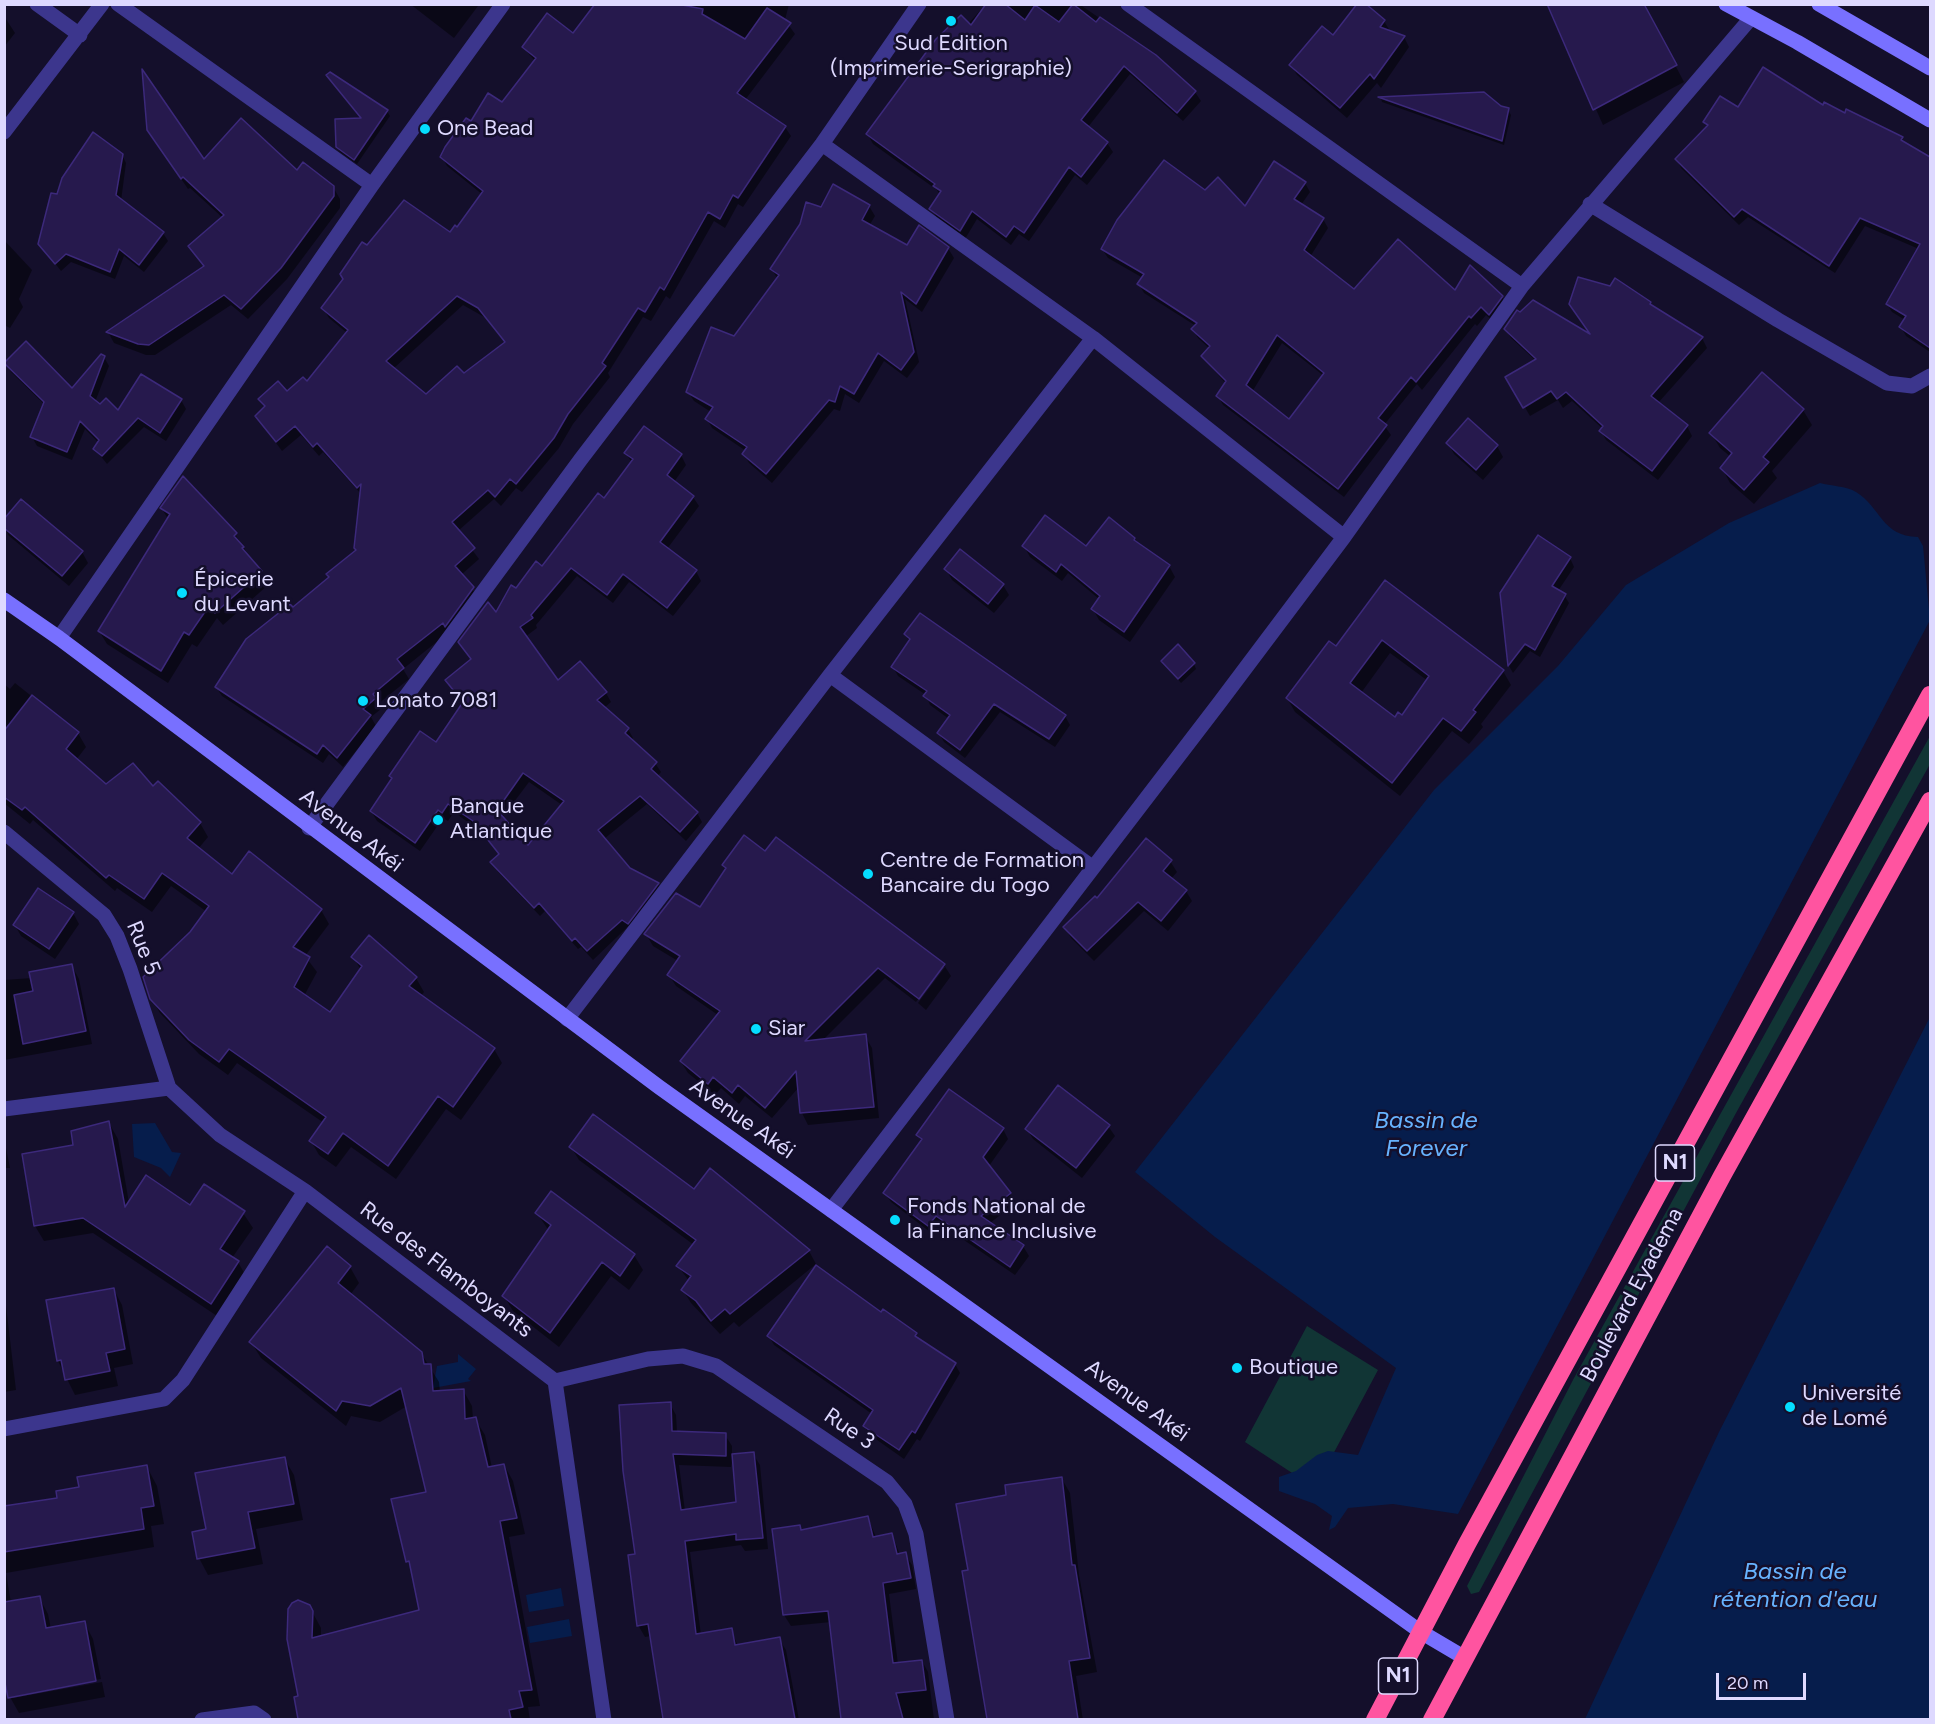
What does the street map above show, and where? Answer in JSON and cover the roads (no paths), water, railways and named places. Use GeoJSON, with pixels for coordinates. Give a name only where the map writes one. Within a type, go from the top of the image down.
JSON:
{"type":"FeatureCollection","features":[{"type":"Feature","properties":{"kind":"highway","name":"N1"},"geometry":{"type":"LineString","coordinates":[[1375,1719],[1930,695]]}},
{"type":"Feature","properties":{"kind":"highway","name":"Boulevard Eyadema"},"geometry":{"type":"LineString","coordinates":[[1432,1719],[1722,1176],[1930,801]]}},
{"type":"Feature","properties":{"kind":"main road"},"geometry":{"type":"LineString","coordinates":[[1726,4],[1930,120]]}},
{"type":"Feature","properties":{"kind":"main road"},"geometry":{"type":"LineString","coordinates":[[1819,4],[1930,68]]}},
{"type":"Feature","properties":{"kind":"main road","name":"Avenue Akéi"},"geometry":{"type":"LineString","coordinates":[[4,600],[59,638],[309,828],[567,1019],[1421,1632],[1465,1658]]}},
{"type":"Feature","properties":{"kind":"street"},"geometry":{"type":"LineString","coordinates":[[37,4],[80,35]]}},
{"type":"Feature","properties":{"kind":"street"},"geometry":{"type":"LineString","coordinates":[[4,132],[102,4]]}},
{"type":"Feature","properties":{"kind":"street"},"geometry":{"type":"LineString","coordinates":[[118,4],[372,185]]}},
{"type":"Feature","properties":{"kind":"street"},"geometry":{"type":"LineString","coordinates":[[59,638],[372,185],[503,4]]}},
{"type":"Feature","properties":{"kind":"street"},"geometry":{"type":"LineString","coordinates":[[309,828],[581,459],[822,144],[919,4]]}},
{"type":"Feature","properties":{"kind":"street"},"geometry":{"type":"LineString","coordinates":[[1128,4],[1522,286]]}},
{"type":"Feature","properties":{"kind":"street"},"geometry":{"type":"LineString","coordinates":[[831,1210],[1344,537],[1522,286],[1751,18]]}},
{"type":"Feature","properties":{"kind":"street"},"geometry":{"type":"LineString","coordinates":[[822,144],[1093,338],[1344,537]]}},
{"type":"Feature","properties":{"kind":"street"},"geometry":{"type":"LineString","coordinates":[[1590,204],[1778,320],[1887,383],[1912,386],[1930,376]]}},
{"type":"Feature","properties":{"kind":"street"},"geometry":{"type":"LineString","coordinates":[[567,1019],[830,675],[1093,338]]}},
{"type":"Feature","properties":{"kind":"street"},"geometry":{"type":"LineString","coordinates":[[830,675],[1092,867]]}},
{"type":"Feature","properties":{"kind":"street","name":"Rue 5"},"geometry":{"type":"LineString","coordinates":[[4,832],[104,915],[117,936],[169,1088]]}},
{"type":"Feature","properties":{"kind":"street"},"geometry":{"type":"LineString","coordinates":[[4,1109],[169,1088]]}},
{"type":"Feature","properties":{"kind":"street","name":"Rue des Flamboyants"},"geometry":{"type":"LineString","coordinates":[[169,1088],[220,1136],[305,1191],[555,1381]]}},
{"type":"Feature","properties":{"kind":"street"},"geometry":{"type":"LineString","coordinates":[[4,1429],[164,1399],[183,1380],[305,1191]]}},
{"type":"Feature","properties":{"kind":"street","name":"Rue 3"},"geometry":{"type":"LineString","coordinates":[[555,1381],[648,1359],[682,1356],[716,1366],[887,1482],[905,1504],[916,1534],[947,1719]]}},
{"type":"Feature","properties":{"kind":"street"},"geometry":{"type":"LineString","coordinates":[[555,1381],[604,1719]]}},
{"type":"Feature","properties":{"kind":"street"},"geometry":{"type":"LineString","coordinates":[[202,1719],[254,1713],[264,1719]]}},
{"type":"Feature","properties":{"kind":"water","name":"Bassin de Forever"},"geometry":{"type":"Polygon","coordinates":[[[1820,483],[1856,492],[1896,532],[1918,537],[1923,546],[1930,620],[1458,1514],[1393,1504],[1348,1508],[1335,1527],[1329,1530],[1332,1516],[1315,1504],[1279,1491],[1279,1477],[1296,1471],[1317,1455],[1328,1451],[1358,1455],[1396,1368],[1215,1237],[1135,1172],[1434,790],[1558,666],[1626,585],[1729,523],[1820,483]]]}},
{"type":"Feature","properties":{"kind":"water","name":"Bassin de rétention d'eau"},"geometry":{"type":"Polygon","coordinates":[[[1930,1017],[1930,1719],[1585,1719],[1719,1432],[1930,1017]]]}},
{"type":"Feature","properties":{"kind":"water"},"geometry":{"type":"Polygon","coordinates":[[[155,1123],[172,1152],[181,1153],[170,1177],[161,1168],[134,1157],[132,1124],[155,1123]]]}},
{"type":"Feature","properties":{"kind":"water"},"geometry":{"type":"Polygon","coordinates":[[[458,1354],[476,1369],[468,1379],[471,1381],[433,1388],[437,1366],[458,1362],[458,1354]]]}},
{"type":"Feature","properties":{"kind":"water"},"geometry":{"type":"Polygon","coordinates":[[[561,1588],[564,1606],[529,1612],[526,1595],[561,1588]]]}},
{"type":"Feature","properties":{"kind":"water"},"geometry":{"type":"Polygon","coordinates":[[[569,1619],[572,1636],[530,1643],[527,1627],[569,1619]]]}},
{"type":"Feature","properties":{"kind":"place","name":"Sud Edition (Imprimerie-Serigraphie)"},"geometry":{"type":"Point","coordinates":[951,21]}},
{"type":"Feature","properties":{"kind":"place","name":"One Bead"},"geometry":{"type":"Point","coordinates":[425,129]}},
{"type":"Feature","properties":{"kind":"place","name":"Épicerie du Levant"},"geometry":{"type":"Point","coordinates":[182,593]}},
{"type":"Feature","properties":{"kind":"place","name":"Lonato 7081"},"geometry":{"type":"Point","coordinates":[363,701]}},
{"type":"Feature","properties":{"kind":"place","name":"Banque Atlantique"},"geometry":{"type":"Point","coordinates":[438,820]}},
{"type":"Feature","properties":{"kind":"place","name":"Centre de Formation Bancaire du Togo"},"geometry":{"type":"Point","coordinates":[868,874]}},
{"type":"Feature","properties":{"kind":"place","name":"Siar"},"geometry":{"type":"Point","coordinates":[756,1029]}},
{"type":"Feature","properties":{"kind":"place","name":"Fonds National de la Finance Inclusive"},"geometry":{"type":"Point","coordinates":[895,1220]}},
{"type":"Feature","properties":{"kind":"place","name":"Boutique"},"geometry":{"type":"Point","coordinates":[1237,1368]}},
{"type":"Feature","properties":{"kind":"place","name":"Université de Lomé"},"geometry":{"type":"Point","coordinates":[1790,1407]}}]}
